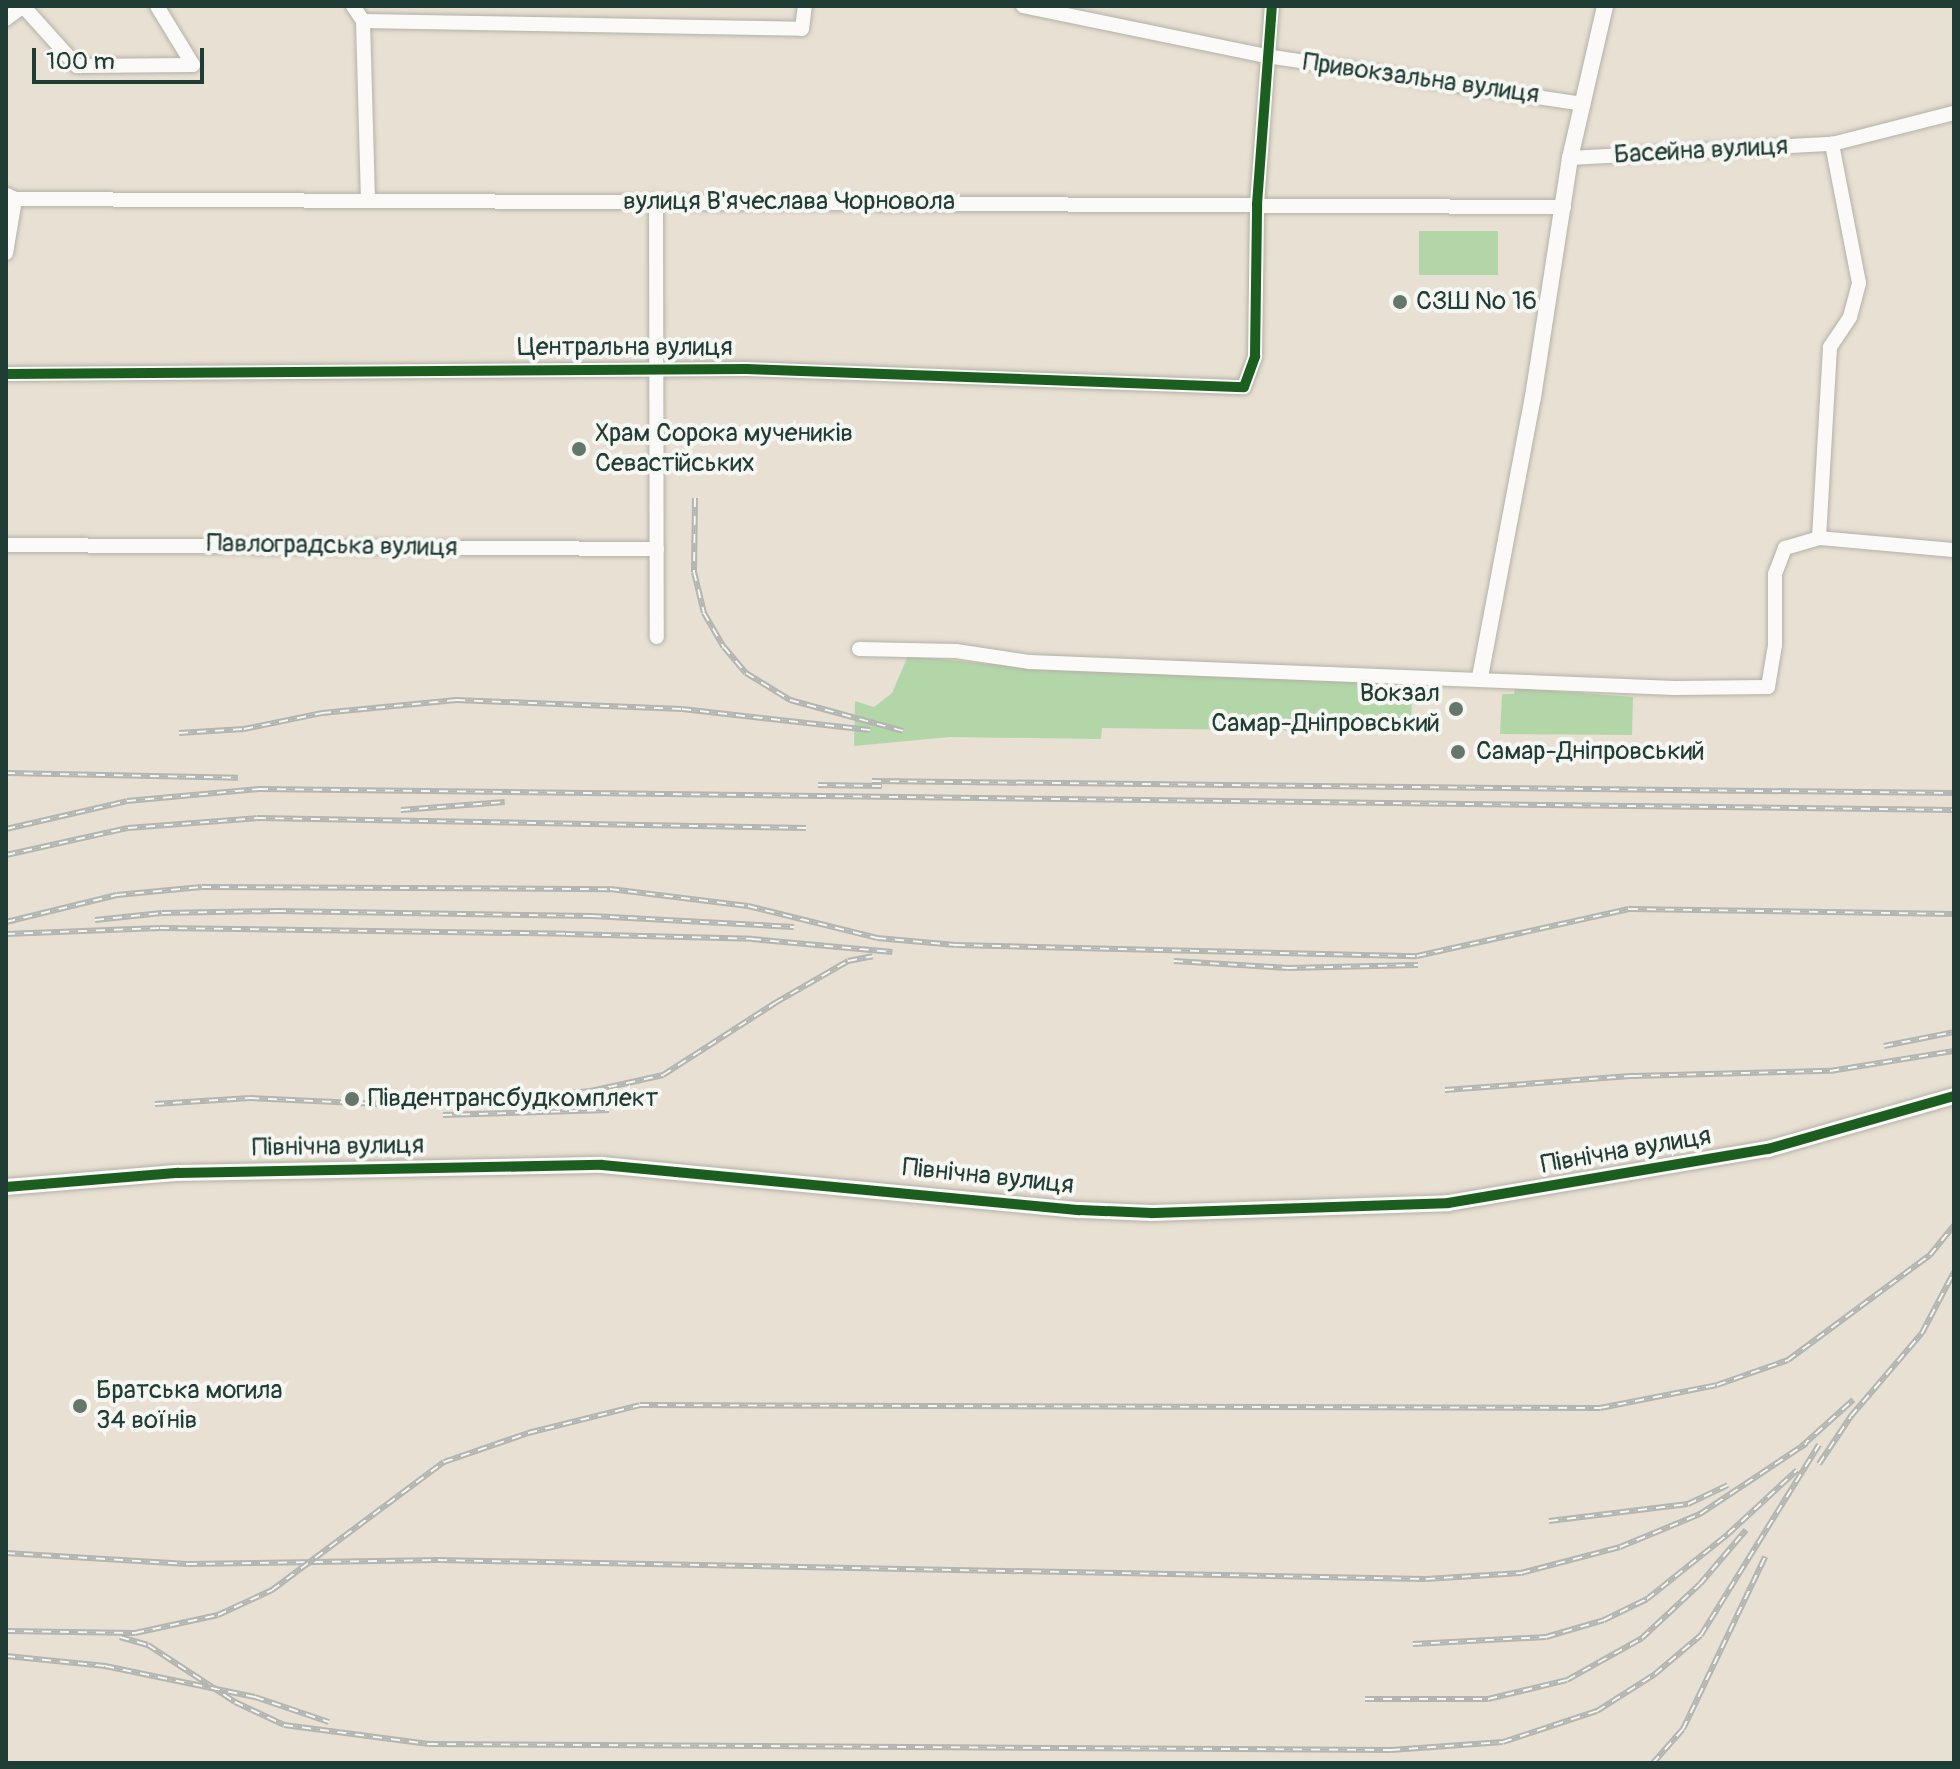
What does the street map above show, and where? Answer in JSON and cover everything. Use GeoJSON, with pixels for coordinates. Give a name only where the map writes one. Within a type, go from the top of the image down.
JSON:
{"type":"FeatureCollection","features":[{"type":"Feature","properties":{"kind":"street"},"geometry":{"type":"LineString","coordinates":[[6,19],[23,6],[77,66],[193,65],[157,6]]}},
{"type":"Feature","properties":{"kind":"street"},"geometry":{"type":"LineString","coordinates":[[353,6],[363,21],[368,201]]}},
{"type":"Feature","properties":{"kind":"street"},"geometry":{"type":"LineString","coordinates":[[363,21],[802,29],[805,6]]}},
{"type":"Feature","properties":{"kind":"street","name":"Привокзальна вулиця"},"geometry":{"type":"LineString","coordinates":[[1023,6],[1266,56],[1583,104]]}},
{"type":"Feature","properties":{"kind":"street"},"geometry":{"type":"LineString","coordinates":[[1257,204],[1272,6]]}},
{"type":"Feature","properties":{"kind":"street"},"geometry":{"type":"LineString","coordinates":[[1480,677],[1564,207],[1570,158],[1605,6]]}},
{"type":"Feature","properties":{"kind":"street","name":"Басейна вулиця"},"geometry":{"type":"LineString","coordinates":[[1570,158],[1832,144],[1954,113]]}},
{"type":"Feature","properties":{"kind":"street"},"geometry":{"type":"LineString","coordinates":[[1819,538],[1830,347],[1850,317],[1859,283],[1832,144]]}},
{"type":"Feature","properties":{"kind":"street"},"geometry":{"type":"LineString","coordinates":[[6,253],[10,197]]}},
{"type":"Feature","properties":{"kind":"street","name":"вулиця В'ячеслава Чорновола"},"geometry":{"type":"LineString","coordinates":[[10,197],[1564,207]]}},
{"type":"Feature","properties":{"kind":"street"},"geometry":{"type":"LineString","coordinates":[[656,201],[657,637]]}},
{"type":"Feature","properties":{"kind":"street","name":"Центральна вулиця"},"geometry":{"type":"LineString","coordinates":[[6,374],[655,370],[1244,387],[1255,356],[1257,204]]}},
{"type":"Feature","properties":{"kind":"street"},"geometry":{"type":"LineString","coordinates":[[859,649],[956,651],[1030,662],[1480,677],[1674,688],[1768,687],[1775,645],[1775,574],[1785,548],[1819,538],[1954,550]]}},
{"type":"Feature","properties":{"kind":"street","name":"Павлоградська вулиця"},"geometry":{"type":"LineString","coordinates":[[6,545],[657,549]]}},
{"type":"Feature","properties":{"kind":"street","name":"Північна вулиця"},"geometry":{"type":"LineString","coordinates":[[6,1187],[165,1173],[587,1165],[938,1193],[1080,1210],[1152,1213],[1448,1203],[1768,1149],[1954,1096]]}},
{"type":"Feature","properties":{"kind":"green space"},"geometry":{"type":"Polygon","coordinates":[[[1419,231],[1498,231],[1498,275],[1419,275],[1419,231]]]}},
{"type":"Feature","properties":{"kind":"green space"},"geometry":{"type":"Polygon","coordinates":[[[908,656],[989,664],[1353,677],[1412,688],[1411,732],[1102,728],[1101,739],[950,737],[854,746],[855,701],[874,707],[892,693],[908,656]]]}},
{"type":"Feature","properties":{"kind":"green space"},"geometry":{"type":"Polygon","coordinates":[[[1515,688],[1633,697],[1632,735],[1500,734],[1502,694],[1514,694],[1515,688]]]}},
{"type":"Feature","properties":{"kind":"railway"},"geometry":{"type":"LineString","coordinates":[[695,498],[694,572],[704,613],[724,647],[746,673],[790,700],[903,731]]}},
{"type":"Feature","properties":{"kind":"railway"},"geometry":{"type":"LineString","coordinates":[[179,733],[244,729],[322,713],[456,700],[682,709],[870,730]]}},
{"type":"Feature","properties":{"kind":"railway"},"geometry":{"type":"LineString","coordinates":[[6,773],[238,778]]}},
{"type":"Feature","properties":{"kind":"railway"},"geometry":{"type":"LineString","coordinates":[[872,781],[1954,793]]}},
{"type":"Feature","properties":{"kind":"railway"},"geometry":{"type":"LineString","coordinates":[[818,785],[882,786]]}},
{"type":"Feature","properties":{"kind":"railway"},"geometry":{"type":"LineString","coordinates":[[6,829],[127,801],[259,789],[1954,810]]}},
{"type":"Feature","properties":{"kind":"railway"},"geometry":{"type":"LineString","coordinates":[[401,810],[505,802]]}},
{"type":"Feature","properties":{"kind":"railway"},"geometry":{"type":"LineString","coordinates":[[6,855],[128,828],[257,818],[806,828]]}},
{"type":"Feature","properties":{"kind":"railway"},"geometry":{"type":"LineString","coordinates":[[6,922],[117,895],[202,887],[610,889],[748,906],[877,938],[956,945],[1417,956],[1629,909],[1954,914]]}},
{"type":"Feature","properties":{"kind":"railway"},"geometry":{"type":"LineString","coordinates":[[95,920],[162,913],[277,911],[592,916],[794,927]]}},
{"type":"Feature","properties":{"kind":"railway"},"geometry":{"type":"LineString","coordinates":[[6,934],[160,928],[566,934],[752,939],[892,952]]}},
{"type":"Feature","properties":{"kind":"railway"},"geometry":{"type":"LineString","coordinates":[[155,1104],[250,1098],[422,1106],[591,1091],[663,1075],[775,1003],[848,961],[873,956]]}},
{"type":"Feature","properties":{"kind":"railway"},"geometry":{"type":"LineString","coordinates":[[1174,961],[1288,968],[1418,965]]}},
{"type":"Feature","properties":{"kind":"railway"},"geometry":{"type":"LineString","coordinates":[[1884,1046],[1954,1032]]}},
{"type":"Feature","properties":{"kind":"railway"},"geometry":{"type":"LineString","coordinates":[[1445,1090],[1633,1076],[1830,1071],[1954,1051]]}},
{"type":"Feature","properties":{"kind":"railway"},"geometry":{"type":"LineString","coordinates":[[443,1115],[609,1110]]}},
{"type":"Feature","properties":{"kind":"railway"},"geometry":{"type":"LineString","coordinates":[[6,1631],[135,1633],[218,1615],[272,1590],[444,1462],[528,1433],[640,1405],[1600,1408],[1717,1385],[1788,1360],[1930,1255],[1954,1225]]}},
{"type":"Feature","properties":{"kind":"railway"},"geometry":{"type":"LineString","coordinates":[[1819,1464],[1851,1416],[1922,1333],[1954,1272]]}},
{"type":"Feature","properties":{"kind":"railway"},"geometry":{"type":"LineString","coordinates":[[1802,1446],[1853,1400]]}},
{"type":"Feature","properties":{"kind":"railway"},"geometry":{"type":"LineString","coordinates":[[6,1553],[188,1564],[438,1560],[1426,1579],[1521,1573],[1620,1547],[1700,1514],[1807,1443]]}},
{"type":"Feature","properties":{"kind":"railway"},"geometry":{"type":"LineString","coordinates":[[120,1637],[148,1645],[235,1702],[284,1725],[429,1744],[1391,1750],[1503,1742],[1597,1711],[1655,1674],[1701,1635],[1819,1445]]}},
{"type":"Feature","properties":{"kind":"railway"},"geometry":{"type":"LineString","coordinates":[[1413,1644],[1546,1637],[1604,1620],[1647,1599],[1728,1534],[1797,1470]]}},
{"type":"Feature","properties":{"kind":"railway"},"geometry":{"type":"LineString","coordinates":[[1549,1521],[1688,1504],[1728,1485]]}},
{"type":"Feature","properties":{"kind":"railway"},"geometry":{"type":"LineString","coordinates":[[1365,1699],[1488,1699],[1567,1680],[1642,1638],[1700,1584],[1746,1530]]}},
{"type":"Feature","properties":{"kind":"railway"},"geometry":{"type":"LineString","coordinates":[[1653,1763],[1683,1729],[1765,1557]]}},
{"type":"Feature","properties":{"kind":"railway"},"geometry":{"type":"LineString","coordinates":[[6,1656],[105,1666],[255,1697],[329,1722]]}},
{"type":"Feature","properties":{"kind":"cycle path"},"geometry":{"type":"LineString","coordinates":[[6,374],[746,369],[1244,387],[1255,356],[1257,204],[1272,6]]}},
{"type":"Feature","properties":{"kind":"cycle path"},"geometry":{"type":"LineString","coordinates":[[6,1187],[178,1173],[602,1165],[1080,1210],[1152,1213],[1448,1203],[1768,1149],[1954,1096]]}},
{"type":"Feature","properties":{"kind":"place","name":"СЗШ № 16"},"geometry":{"type":"Point","coordinates":[1400,302]}},
{"type":"Feature","properties":{"kind":"place","name":"Храм Сорока мучеників Севастійських"},"geometry":{"type":"Point","coordinates":[579,449]}},
{"type":"Feature","properties":{"kind":"place","name":"Вокзал Самар-Дніпровський"},"geometry":{"type":"Point","coordinates":[1456,709]}},
{"type":"Feature","properties":{"kind":"place","name":"Самар-Дніпровський"},"geometry":{"type":"Point","coordinates":[1458,752]}},
{"type":"Feature","properties":{"kind":"place","name":"Південтрансбудкомплект"},"geometry":{"type":"Point","coordinates":[352,1099]}},
{"type":"Feature","properties":{"kind":"place","name":"Братська могила 34 воїнів"},"geometry":{"type":"Point","coordinates":[80,1406]}}]}
